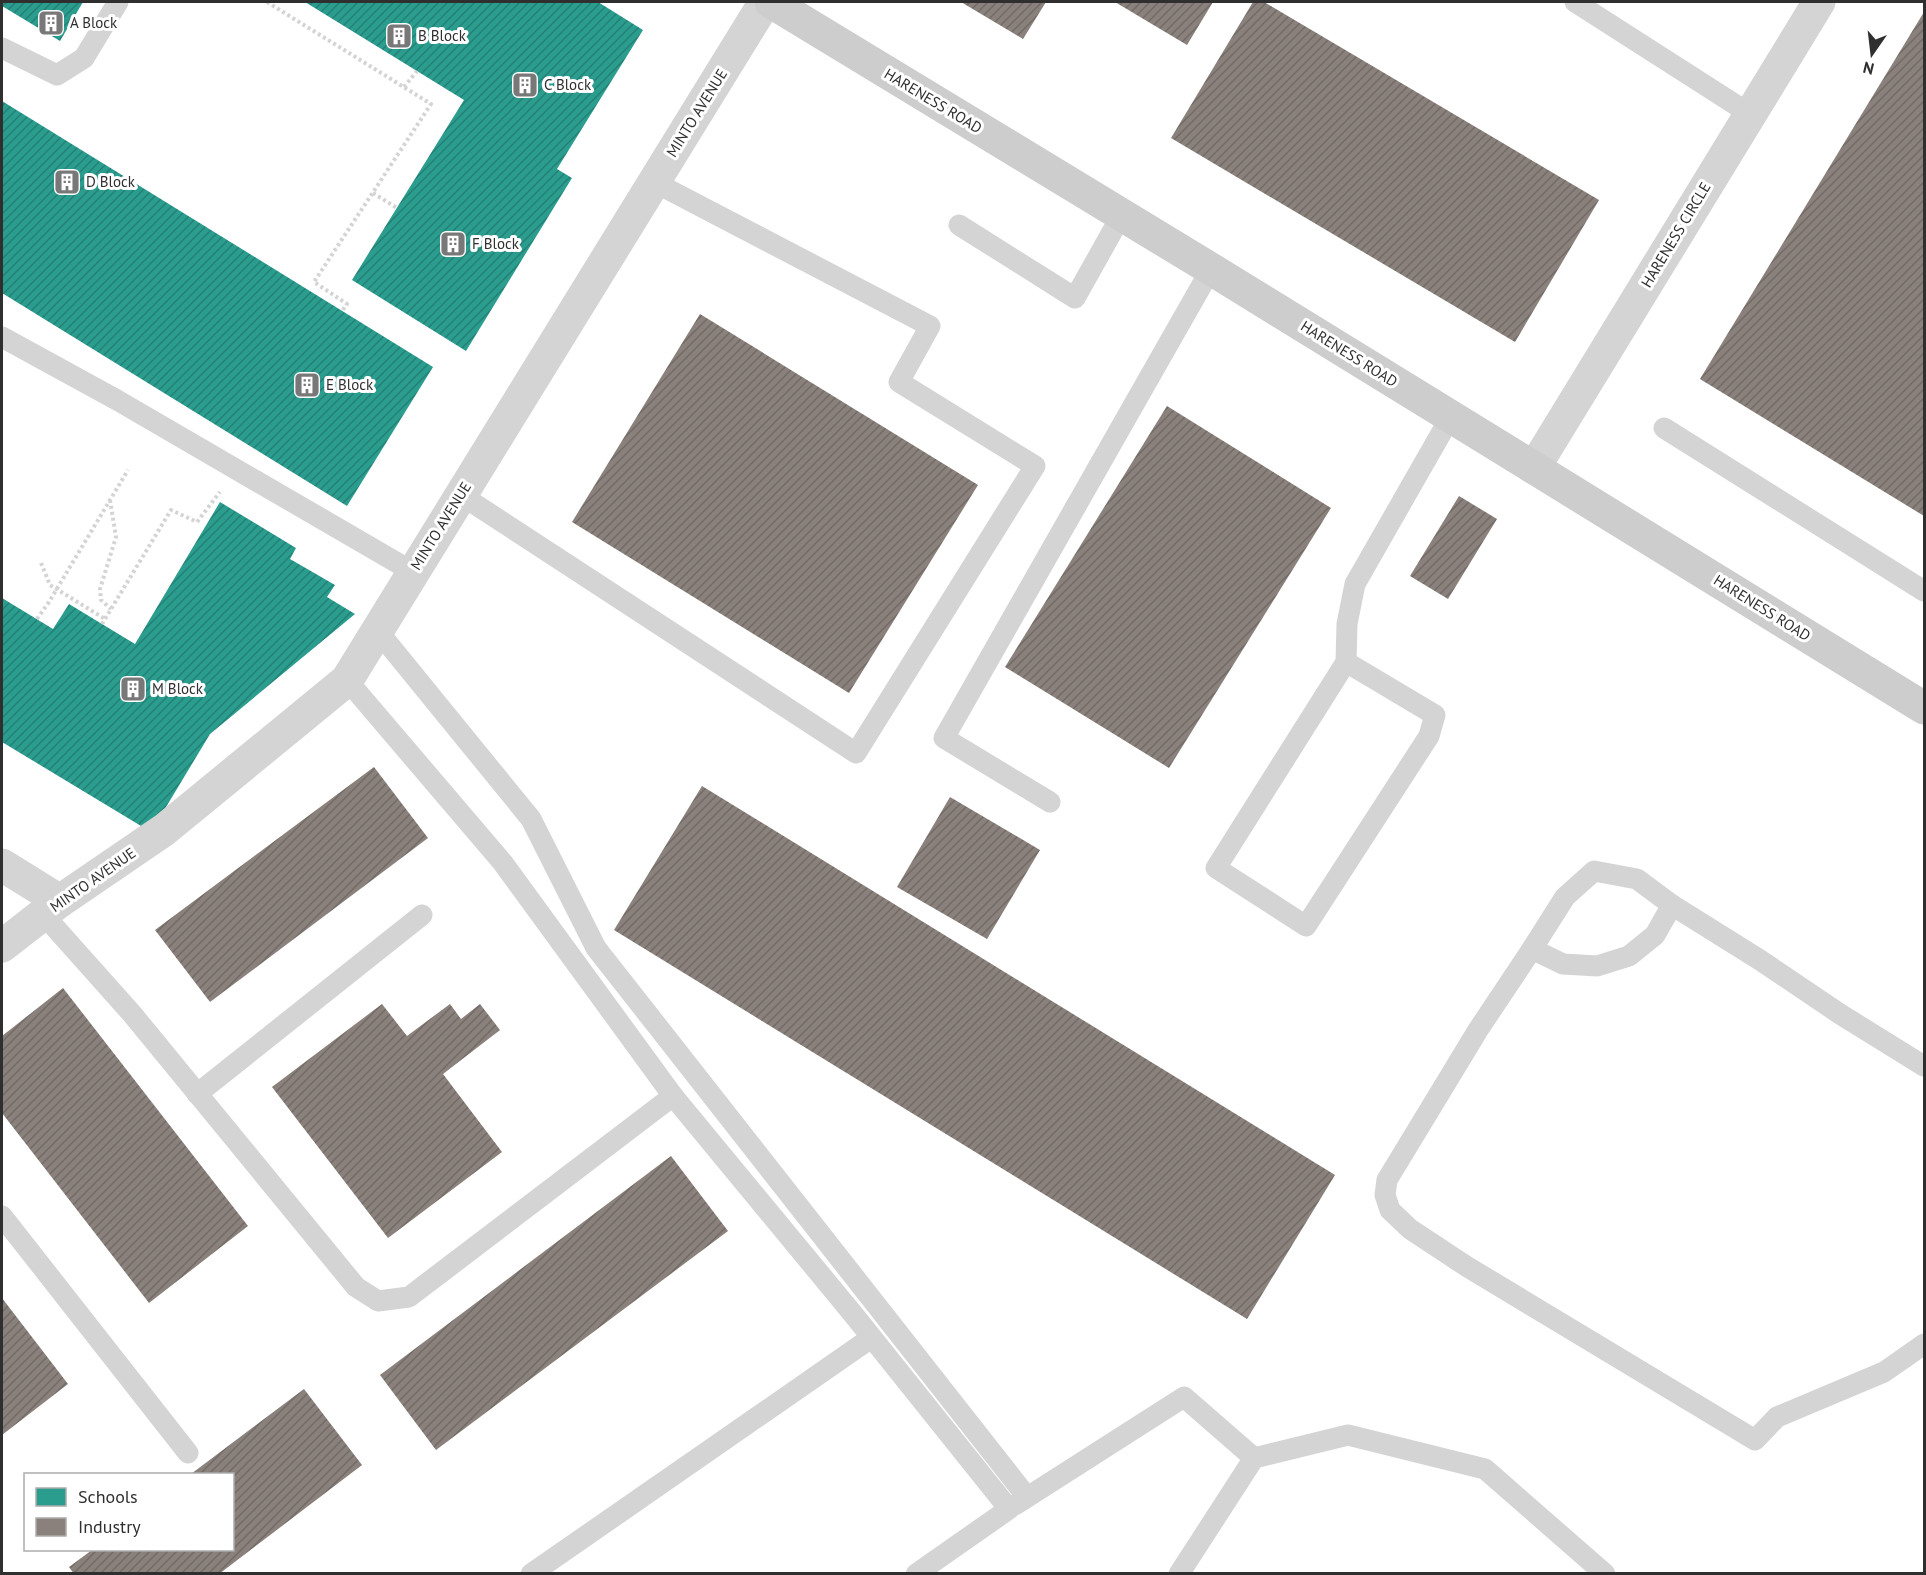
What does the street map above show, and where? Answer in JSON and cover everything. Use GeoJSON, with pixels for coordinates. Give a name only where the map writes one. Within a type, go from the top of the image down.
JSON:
{"type":"FeatureCollection","features":[{"type":"Feature","properties":{"kind":"main road","name":"HARENESS ROAD"},"geometry":{"type":"LineString","coordinates":[[771,2],[1211,269],[1924,708]]}},
{"type":"Feature","properties":{"kind":"street","name":"MINTO AVENUE"},"geometry":{"type":"LineString","coordinates":[[2,946],[51,908],[164,831],[347,680],[765,2]]}},
{"type":"Feature","properties":{"kind":"street","name":"HARENESS CIRCLE"},"geometry":{"type":"LineString","coordinates":[[1534,468],[1819,2]]}},
{"type":"Feature","properties":{"kind":"street"},"geometry":{"type":"LineString","coordinates":[[2,865],[51,908]]}},
{"type":"Feature","properties":{"kind":"lane"},"geometry":{"type":"LineString","coordinates":[[2,48],[57,75],[84,58],[118,2]]}},
{"type":"Feature","properties":{"kind":"lane"},"geometry":{"type":"LineString","coordinates":[[1575,2],[1750,114]]}},
{"type":"Feature","properties":{"kind":"lane"},"geometry":{"type":"LineString","coordinates":[[461,495],[856,753],[1035,466],[900,382],[930,326],[654,182]]}},
{"type":"Feature","properties":{"kind":"lane"},"geometry":{"type":"LineString","coordinates":[[959,225],[1075,298],[1121,216]]}},
{"type":"Feature","properties":{"kind":"lane"},"geometry":{"type":"LineString","coordinates":[[1050,802],[944,738],[1211,269]]}},
{"type":"Feature","properties":{"kind":"lane"},"geometry":{"type":"LineString","coordinates":[[2,337],[413,572]]}},
{"type":"Feature","properties":{"kind":"lane"},"geometry":{"type":"LineString","coordinates":[[1346,662],[1435,715],[1429,736],[1306,926],[1216,868],[1346,662],[1347,624],[1355,584],[1450,416]]}},
{"type":"Feature","properties":{"kind":"lane"},"geometry":{"type":"LineString","coordinates":[[1664,428],[1924,591]]}},
{"type":"Feature","properties":{"kind":"lane"},"geometry":{"type":"LineString","coordinates":[[377,630],[531,819],[596,948],[1018,1503]]}},
{"type":"Feature","properties":{"kind":"lane"},"geometry":{"type":"LineString","coordinates":[[347,680],[502,863],[673,1095],[871,1338],[1018,1503]]}},
{"type":"Feature","properties":{"kind":"lane"},"geometry":{"type":"LineString","coordinates":[[1924,1066],[1672,905],[1637,879],[1594,871],[1564,897],[1478,1030],[1387,1179],[1385,1194],[1390,1210],[1410,1229],[1466,1266],[1755,1440],[1777,1417],[1884,1372],[1924,1344]]}},
{"type":"Feature","properties":{"kind":"lane"},"geometry":{"type":"LineString","coordinates":[[1532,949],[1563,964],[1597,966],[1629,956],[1655,934],[1672,905]]}},
{"type":"Feature","properties":{"kind":"lane"},"geometry":{"type":"LineString","coordinates":[[51,908],[133,1016],[356,1287],[378,1301],[409,1297],[673,1095]]}},
{"type":"Feature","properties":{"kind":"lane"},"geometry":{"type":"LineString","coordinates":[[197,1094],[422,915]]}},
{"type":"Feature","properties":{"kind":"lane"},"geometry":{"type":"LineString","coordinates":[[2,1216],[188,1454]]}},
{"type":"Feature","properties":{"kind":"lane"},"geometry":{"type":"LineString","coordinates":[[531,1574],[871,1338]]}},
{"type":"Feature","properties":{"kind":"lane"},"geometry":{"type":"LineString","coordinates":[[916,1574],[1018,1503],[1184,1397],[1254,1458]]}},
{"type":"Feature","properties":{"kind":"lane"},"geometry":{"type":"LineString","coordinates":[[1179,1574],[1254,1458],[1348,1435],[1485,1469],[1605,1574]]}},
{"type":"Feature","properties":{"kind":"path"},"geometry":{"type":"LineString","coordinates":[[267,2],[431,104],[314,282],[347,304],[342,311]]}},
{"type":"Feature","properties":{"kind":"path"},"geometry":{"type":"LineString","coordinates":[[404,87],[417,70]]}},
{"type":"Feature","properties":{"kind":"path"},"geometry":{"type":"LineString","coordinates":[[373,193],[397,208]]}},
{"type":"Feature","properties":{"kind":"path"},"geometry":{"type":"LineString","coordinates":[[37,619],[128,470]]}},
{"type":"Feature","properties":{"kind":"path"},"geometry":{"type":"LineString","coordinates":[[102,624],[171,510],[197,522],[237,470]]}},
{"type":"Feature","properties":{"kind":"path"},"geometry":{"type":"LineString","coordinates":[[110,499],[116,537],[100,589],[101,600],[111,609]]}},
{"type":"Feature","properties":{"kind":"path"},"geometry":{"type":"LineString","coordinates":[[41,563],[50,585],[105,619]]}},
{"type":"Feature","properties":{"kind":"building: Schools","name":"A Block"},"geometry":{"type":"Polygon","coordinates":[[[2,2],[83,2],[60,41],[2,6],[2,2]]]}},
{"type":"Feature","properties":{"kind":"building: Schools"},"geometry":{"type":"Polygon","coordinates":[[[305,2],[598,2],[643,30],[557,169],[572,178],[466,351],[352,280],[464,100],[305,2]]]}},
{"type":"Feature","properties":{"kind":"building: Schools"},"geometry":{"type":"Polygon","coordinates":[[[2,101],[433,367],[347,506],[2,293],[2,101]]]}},
{"type":"Feature","properties":{"kind":"building: Schools","name":"M Block"},"geometry":{"type":"Polygon","coordinates":[[[220,502],[296,548],[290,559],[335,585],[327,597],[355,614],[210,734],[151,832],[2,742],[2,598],[53,629],[69,604],[135,644],[220,502]]]}},
{"type":"Feature","properties":{"kind":"building: Industry"},"geometry":{"type":"Polygon","coordinates":[[[961,2],[1046,2],[1023,39],[961,2]]]}},
{"type":"Feature","properties":{"kind":"building: Industry"},"geometry":{"type":"Polygon","coordinates":[[[1115,2],[1213,2],[1187,45],[1115,2]]]}},
{"type":"Feature","properties":{"kind":"building: Industry"},"geometry":{"type":"Polygon","coordinates":[[[1253,2],[1264,2],[1599,200],[1515,342],[1171,138],[1253,2]]]}},
{"type":"Feature","properties":{"kind":"building: Industry"},"geometry":{"type":"Polygon","coordinates":[[[1924,12],[1924,516],[1700,379],[1924,12]]]}},
{"type":"Feature","properties":{"kind":"building: Industry"},"geometry":{"type":"Polygon","coordinates":[[[700,314],[978,485],[849,693],[572,522],[700,314]]]}},
{"type":"Feature","properties":{"kind":"building: Industry"},"geometry":{"type":"Polygon","coordinates":[[[1167,406],[1331,508],[1169,768],[1005,667],[1167,406]]]}},
{"type":"Feature","properties":{"kind":"building: Industry"},"geometry":{"type":"Polygon","coordinates":[[[1459,496],[1497,519],[1448,599],[1410,576],[1459,496]]]}},
{"type":"Feature","properties":{"kind":"building: Industry"},"geometry":{"type":"Polygon","coordinates":[[[374,767],[428,838],[210,1002],[155,930],[374,767]]]}},
{"type":"Feature","properties":{"kind":"building: Industry"},"geometry":{"type":"Polygon","coordinates":[[[702,786],[1335,1175],[1247,1319],[614,930],[702,786]]]}},
{"type":"Feature","properties":{"kind":"building: Industry"},"geometry":{"type":"Polygon","coordinates":[[[950,797],[1040,850],[987,939],[897,887],[950,797]]]}},
{"type":"Feature","properties":{"kind":"building: Industry"},"geometry":{"type":"Polygon","coordinates":[[[63,988],[248,1226],[149,1303],[2,1113],[2,1036],[63,988]]]}},
{"type":"Feature","properties":{"kind":"building: Industry"},"geometry":{"type":"Polygon","coordinates":[[[382,1004],[407,1036],[450,1004],[461,1019],[480,1004],[500,1030],[443,1074],[502,1152],[388,1238],[272,1087],[382,1004]]]}},
{"type":"Feature","properties":{"kind":"building: Industry"},"geometry":{"type":"Polygon","coordinates":[[[671,1156],[728,1231],[436,1450],[380,1375],[671,1156]]]}},
{"type":"Feature","properties":{"kind":"building: Industry"},"geometry":{"type":"Polygon","coordinates":[[[2,1298],[68,1384],[2,1435],[2,1298]]]}},
{"type":"Feature","properties":{"kind":"building: Industry"},"geometry":{"type":"Polygon","coordinates":[[[304,1389],[362,1465],[219,1574],[74,1574],[69,1567],[91,1551],[234,1551],[234,1473],[192,1473],[304,1389]]]}},
{"type":"Feature","properties":{"kind":"place","name":"A Block"},"geometry":{"type":"Point","coordinates":[51,23]}},
{"type":"Feature","properties":{"kind":"place","name":"B Block"},"geometry":{"type":"Point","coordinates":[399,36]}},
{"type":"Feature","properties":{"kind":"place","name":"C Block"},"geometry":{"type":"Point","coordinates":[525,85]}},
{"type":"Feature","properties":{"kind":"place","name":"D Block"},"geometry":{"type":"Point","coordinates":[67,182]}},
{"type":"Feature","properties":{"kind":"place","name":"F Block"},"geometry":{"type":"Point","coordinates":[453,244]}},
{"type":"Feature","properties":{"kind":"place","name":"E Block"},"geometry":{"type":"Point","coordinates":[307,385]}},
{"type":"Feature","properties":{"kind":"place","name":"M Block"},"geometry":{"type":"Point","coordinates":[133,689]}}]}
